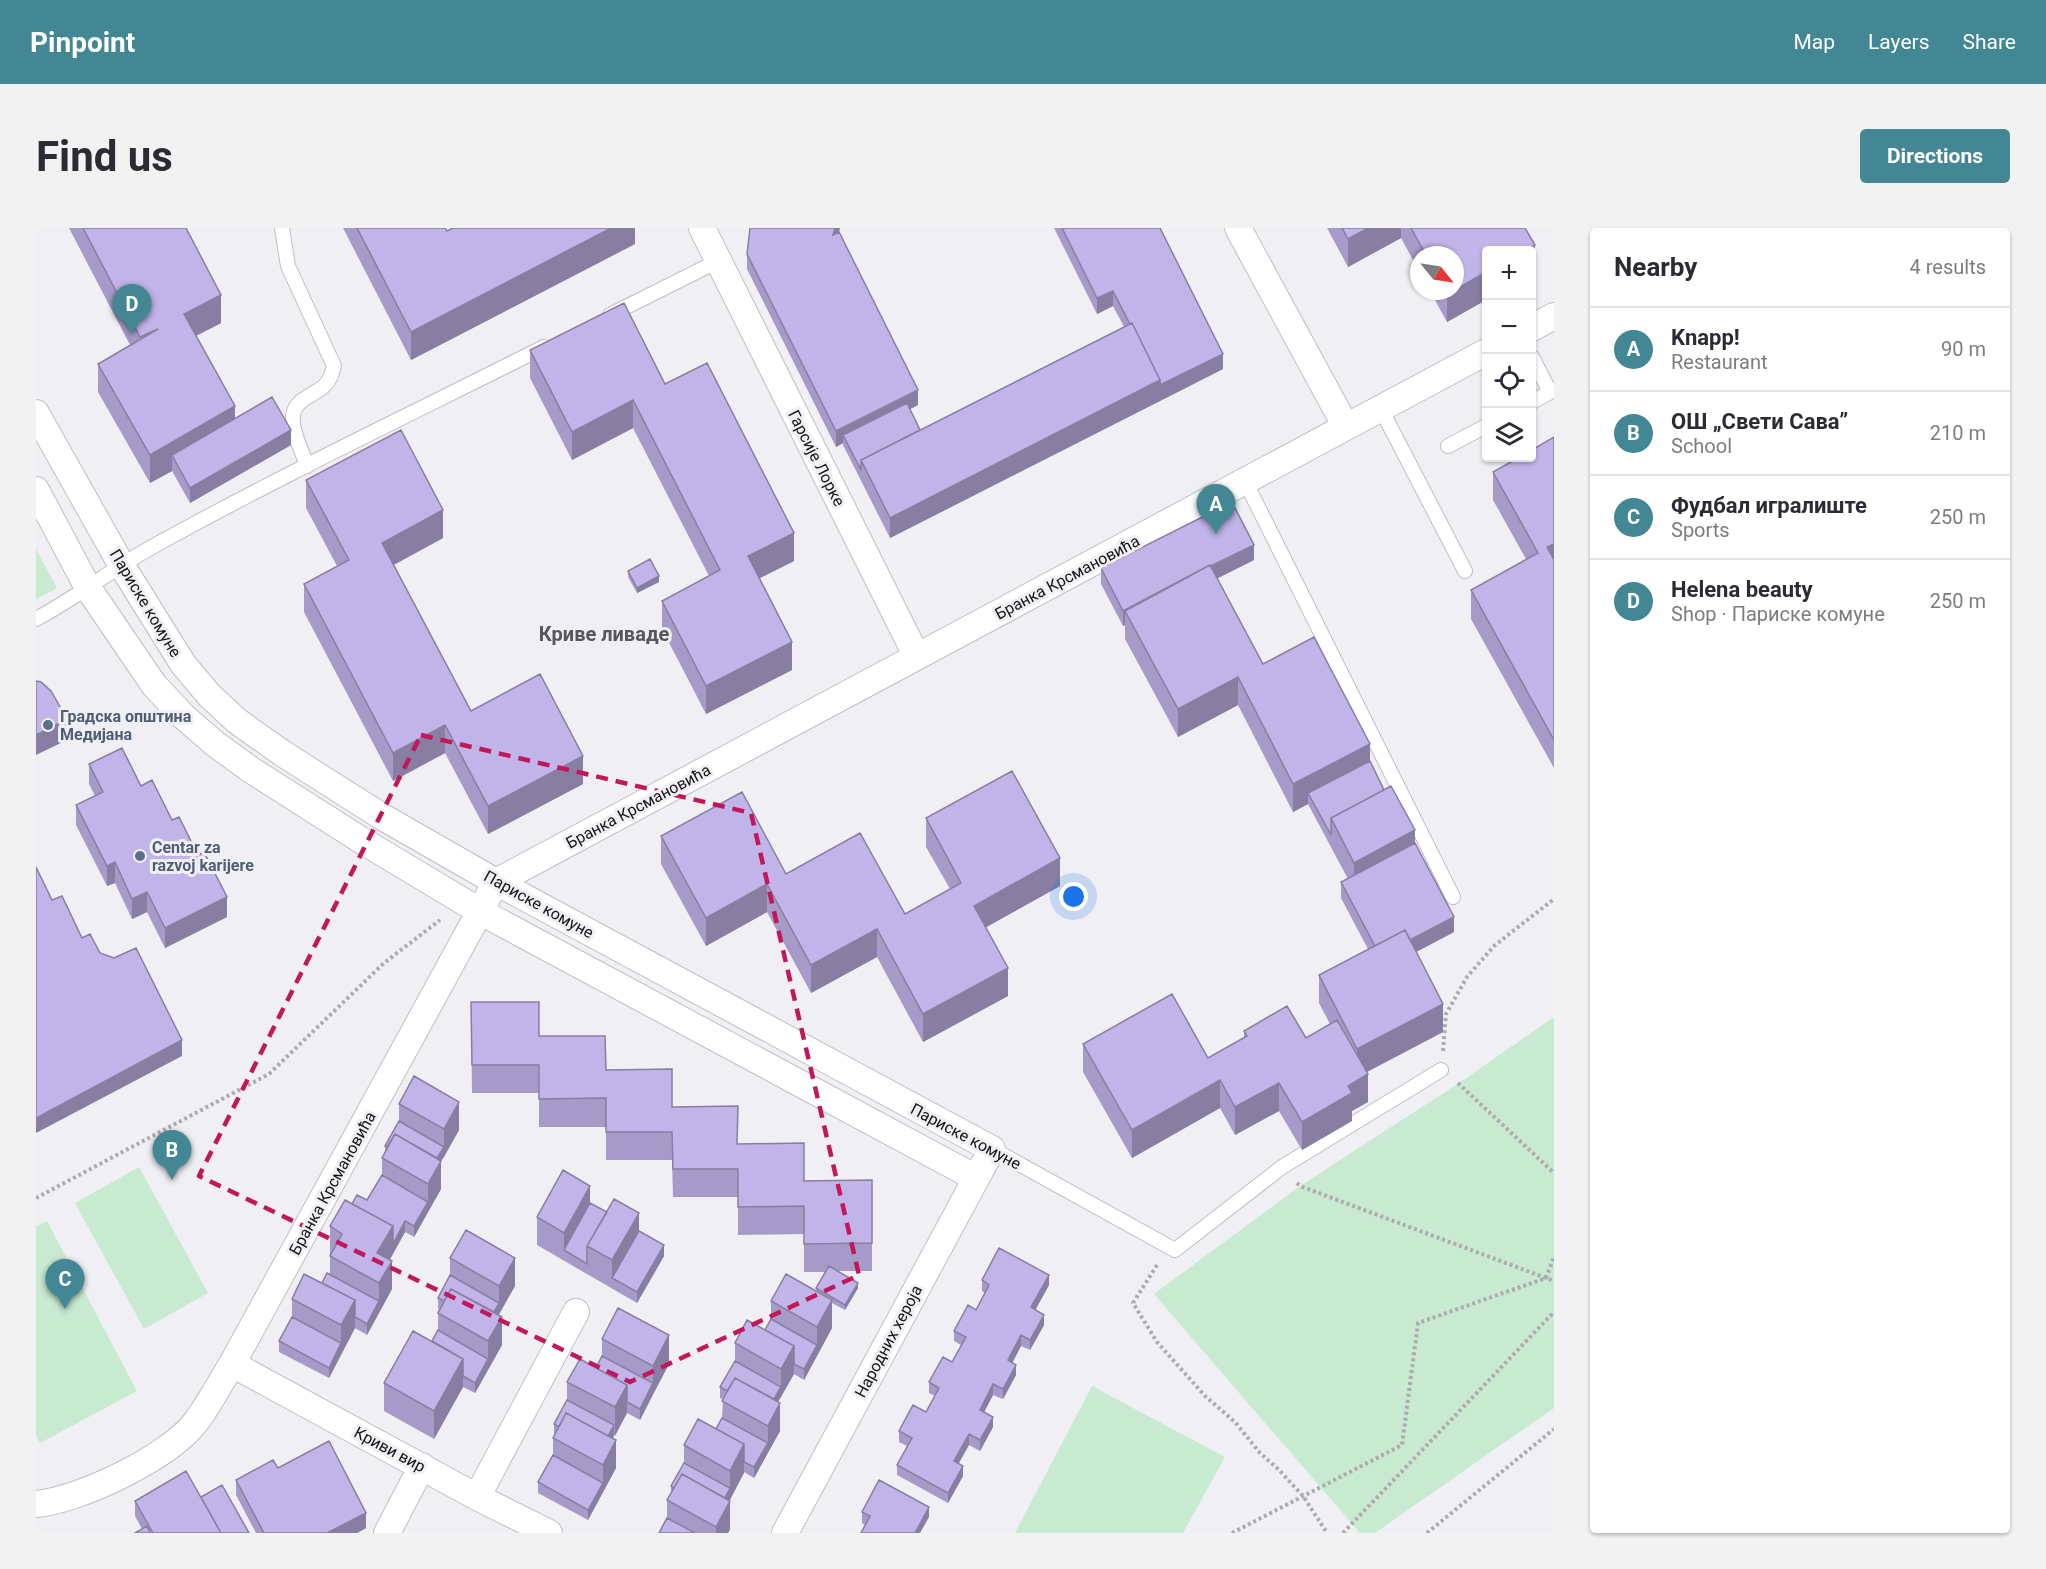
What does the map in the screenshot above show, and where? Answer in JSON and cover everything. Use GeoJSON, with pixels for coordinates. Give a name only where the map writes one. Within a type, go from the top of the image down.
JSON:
{"type":"FeatureCollection","features":[{"type":"Feature","properties":{"kind":"street","name":"Гарсије Лорке"},"geometry":{"type":"LineString","coordinates":[[702,228],[916,655]]}},
{"type":"Feature","properties":{"kind":"street"},"geometry":{"type":"LineString","coordinates":[[1238,228],[1346,427]]}},
{"type":"Feature","properties":{"kind":"street"},"geometry":{"type":"LineString","coordinates":[[1536,326],[1554,316]]}},
{"type":"Feature","properties":{"kind":"street","name":"Бранка Крсмановића"},"geometry":{"type":"LineString","coordinates":[[36,1504],[75,1496],[163,1452],[194,1424],[232,1364],[496,882],[916,655],[1482,354]]}},
{"type":"Feature","properties":{"kind":"street","name":"Париске комуне"},"geometry":{"type":"LineString","coordinates":[[36,413],[122,566],[183,664],[209,695],[237,721],[282,753],[381,816],[496,882],[992,1149]]}},
{"type":"Feature","properties":{"kind":"street","name":"Париске комуне"},"geometry":{"type":"LineString","coordinates":[[36,490],[88,588],[154,685],[183,716],[214,743],[251,770],[361,840],[481,912],[976,1178]]}},
{"type":"Feature","properties":{"kind":"street","name":"Народних хероја"},"geometry":{"type":"LineString","coordinates":[[785,1533],[992,1149]]}},
{"type":"Feature","properties":{"kind":"street"},"geometry":{"type":"LineString","coordinates":[[477,1497],[576,1311]]}},
{"type":"Feature","properties":{"kind":"street","name":"Криви вир"},"geometry":{"type":"LineString","coordinates":[[232,1364],[477,1497],[549,1533]]}},
{"type":"Feature","properties":{"kind":"street"},"geometry":{"type":"LineString","coordinates":[[387,1533],[422,1467]]}},
{"type":"Feature","properties":{"kind":"lane"},"geometry":{"type":"LineString","coordinates":[[282,228],[288,266],[334,366],[331,378],[324,386],[300,400],[295,409],[293,424],[308,466]]}},
{"type":"Feature","properties":{"kind":"lane"},"geometry":{"type":"LineString","coordinates":[[602,318],[718,261]]}},
{"type":"Feature","properties":{"kind":"lane"},"geometry":{"type":"LineString","coordinates":[[36,619],[63,605],[152,547],[560,339]]}},
{"type":"Feature","properties":{"kind":"lane"},"geometry":{"type":"LineString","coordinates":[[1536,364],[1552,391],[1536,400]]}},
{"type":"Feature","properties":{"kind":"lane"},"geometry":{"type":"LineString","coordinates":[[1381,409],[1465,571]]}},
{"type":"Feature","properties":{"kind":"lane"},"geometry":{"type":"LineString","coordinates":[[1448,446],[1482,428]]}},
{"type":"Feature","properties":{"kind":"lane"},"geometry":{"type":"LineString","coordinates":[[1245,481],[1453,897]]}},
{"type":"Feature","properties":{"kind":"lane"},"geometry":{"type":"LineString","coordinates":[[1175,1250],[1282,1167],[1441,1070]]}},
{"type":"Feature","properties":{"kind":"lane","name":"Париске комуне"},"geometry":{"type":"LineString","coordinates":[[992,1149],[1175,1250]]}},
{"type":"Feature","properties":{"kind":"path"},"geometry":{"type":"LineString","coordinates":[[1554,899],[1494,946],[1467,978],[1446,1014],[1441,1070],[1459,1083],[1554,1173]]}},
{"type":"Feature","properties":{"kind":"path"},"geometry":{"type":"LineString","coordinates":[[36,1198],[268,1074],[384,963],[440,920]]}},
{"type":"Feature","properties":{"kind":"path"},"geometry":{"type":"LineString","coordinates":[[1282,1167],[1300,1186],[1554,1281]]}},
{"type":"Feature","properties":{"kind":"path"},"geometry":{"type":"LineString","coordinates":[[1175,1250],[1154,1268],[1133,1303],[1157,1342],[1206,1397],[1235,1422],[1260,1453],[1303,1496],[1327,1533]]}},
{"type":"Feature","properties":{"kind":"path"},"geometry":{"type":"LineString","coordinates":[[1232,1533],[1402,1445],[1418,1323],[1546,1278],[1554,1257]]}},
{"type":"Feature","properties":{"kind":"path"},"geometry":{"type":"LineString","coordinates":[[1343,1533],[1554,1312]]}},
{"type":"Feature","properties":{"kind":"path"},"geometry":{"type":"LineString","coordinates":[[1427,1533],[1554,1429]]}},
{"type":"Feature","properties":{"kind":"highlighted area"},"geometry":{"type":"Polygon","coordinates":[[[421,735],[751,813],[859,1275],[630,1382],[199,1176],[421,735]]]}},
{"type":"Feature","properties":{"kind":"green space"},"geometry":{"type":"Polygon","coordinates":[[[36,549],[57,588],[36,599],[36,549]]]}},
{"type":"Feature","properties":{"kind":"green space"},"geometry":{"type":"Polygon","coordinates":[[[1554,1017],[1554,1408],[1375,1533],[1360,1533],[1154,1294],[1300,1186],[1459,1083],[1554,1017]]]}},
{"type":"Feature","properties":{"kind":"green space"},"geometry":{"type":"Polygon","coordinates":[[[139,1167],[208,1293],[144,1329],[75,1203],[139,1167]]]}},
{"type":"Feature","properties":{"kind":"green space"},"geometry":{"type":"Polygon","coordinates":[[[47,1221],[137,1391],[40,1443],[36,1436],[36,1226],[47,1221]]]}},
{"type":"Feature","properties":{"kind":"green space"},"geometry":{"type":"Polygon","coordinates":[[[1092,1386],[1225,1457],[1183,1533],[1015,1533],[1092,1386]]]}},
{"type":"Feature","properties":{"kind":"building"},"geometry":{"type":"Polygon","coordinates":[[[83,228],[186,228],[221,295],[184,314],[235,406],[150,455],[98,364],[158,329],[140,337],[83,228]]]}},
{"type":"Feature","properties":{"kind":"building"},"geometry":{"type":"Polygon","coordinates":[[[357,228],[445,228],[447,231],[453,228],[611,228],[411,332],[357,228]]]}},
{"type":"Feature","properties":{"kind":"building"},"geometry":{"type":"Polygon","coordinates":[[[750,228],[835,228],[833,235],[839,232],[918,390],[836,431],[747,254],[750,228]]]}},
{"type":"Feature","properties":{"kind":"building"},"geometry":{"type":"Polygon","coordinates":[[[1062,228],[1160,228],[1223,354],[1160,385],[1160,380],[1132,323],[1130,324],[1113,291],[1097,298],[1062,228]]]}},
{"type":"Feature","properties":{"kind":"building"},"geometry":{"type":"Polygon","coordinates":[[[1342,228],[1368,228],[1348,239],[1342,228]]]}},
{"type":"Feature","properties":{"kind":"building"},"geometry":{"type":"Polygon","coordinates":[[[1411,228],[1525,228],[1535,245],[1482,246],[1482,274],[1464,285],[1464,246],[1421,246],[1411,228]]]}},
{"type":"Feature","properties":{"kind":"building"},"geometry":{"type":"Polygon","coordinates":[[[624,303],[665,384],[707,363],[794,533],[748,556],[792,642],[706,686],[662,601],[720,570],[633,400],[572,432],[530,350],[624,303]]]}},
{"type":"Feature","properties":{"kind":"building"},"geometry":{"type":"Polygon","coordinates":[[[1132,323],[1160,380],[890,518],[861,460],[1132,323]]]}},
{"type":"Feature","properties":{"kind":"building"},"geometry":{"type":"Polygon","coordinates":[[[272,397],[291,430],[190,488],[172,455],[272,397]]]}},
{"type":"Feature","properties":{"kind":"building"},"geometry":{"type":"Polygon","coordinates":[[[907,403],[920,430],[861,460],[861,470],[843,435],[907,403]]]}},
{"type":"Feature","properties":{"kind":"building"},"geometry":{"type":"Polygon","coordinates":[[[401,430],[443,510],[382,543],[471,711],[540,674],[583,756],[488,806],[445,725],[393,753],[304,584],[349,560],[306,480],[401,430]]]}},
{"type":"Feature","properties":{"kind":"building"},"geometry":{"type":"Polygon","coordinates":[[[1554,437],[1554,544],[1547,547],[1554,560],[1554,740],[1471,590],[1538,553],[1493,472],[1511,462],[1536,462],[1536,448],[1554,437]]]}},
{"type":"Feature","properties":{"kind":"building"},"geometry":{"type":"Polygon","coordinates":[[[1232,502],[1254,545],[1210,565],[1123,611],[1101,568],[1232,502]]]}},
{"type":"Feature","properties":{"kind":"building"},"geometry":{"type":"Polygon","coordinates":[[[650,559],[659,576],[637,588],[628,571],[650,559]]]}},
{"type":"Feature","properties":{"kind":"building"},"geometry":{"type":"Polygon","coordinates":[[[1210,565],[1263,664],[1314,637],[1370,744],[1293,784],[1238,677],[1178,709],[1125,611],[1210,565]]]}},
{"type":"Feature","properties":{"kind":"building"},"geometry":{"type":"Polygon","coordinates":[[[36,681],[41,682],[51,691],[67,719],[36,735],[36,681]]]}},
{"type":"Feature","properties":{"kind":"building","name":"Centar za razvoj karijere"},"geometry":{"type":"Polygon","coordinates":[[[122,748],[141,786],[152,780],[172,820],[179,817],[198,855],[204,852],[227,897],[165,928],[147,892],[132,899],[115,862],[107,866],[76,805],[103,792],[89,764],[122,748]]]}},
{"type":"Feature","properties":{"kind":"building"},"geometry":{"type":"Polygon","coordinates":[[[1370,761],[1384,790],[1331,818],[1331,835],[1308,793],[1370,761]]]}},
{"type":"Feature","properties":{"kind":"building"},"geometry":{"type":"Polygon","coordinates":[[[1012,771],[1060,858],[974,906],[1008,968],[923,1014],[877,929],[811,965],[767,884],[706,918],[661,836],[742,792],[786,874],[860,833],[905,914],[961,883],[926,818],[1012,771]]]}},
{"type":"Feature","properties":{"kind":"building"},"geometry":{"type":"Polygon","coordinates":[[[1391,786],[1415,830],[1354,863],[1331,818],[1391,786]]]}},
{"type":"Feature","properties":{"kind":"building"},"geometry":{"type":"Polygon","coordinates":[[[1415,843],[1454,917],[1410,940],[1405,930],[1375,946],[1341,882],[1415,843]]]}},
{"type":"Feature","properties":{"kind":"building"},"geometry":{"type":"Polygon","coordinates":[[[36,867],[52,900],[62,896],[82,938],[90,934],[100,953],[114,958],[136,948],[182,1040],[36,1118],[36,867]]]}},
{"type":"Feature","properties":{"kind":"building"},"geometry":{"type":"Polygon","coordinates":[[[1405,930],[1443,1004],[1357,1049],[1319,975],[1405,930]]]}},
{"type":"Feature","properties":{"kind":"building"},"geometry":{"type":"Polygon","coordinates":[[[1172,994],[1208,1058],[1247,1036],[1244,1031],[1287,1006],[1306,1038],[1337,1020],[1368,1074],[1348,1086],[1352,1093],[1302,1122],[1279,1083],[1235,1107],[1220,1080],[1132,1130],[1083,1044],[1172,994]]]}},
{"type":"Feature","properties":{"kind":"building"},"geometry":{"type":"Polygon","coordinates":[[[471,1002],[539,1002],[539,1036],[605,1036],[606,1070],[672,1069],[672,1107],[738,1106],[737,1144],[804,1143],[804,1181],[872,1180],[872,1243],[804,1244],[804,1206],[738,1207],[738,1169],[673,1169],[672,1132],[606,1132],[606,1098],[539,1099],[539,1065],[472,1065],[471,1002]]]}},
{"type":"Feature","properties":{"kind":"building"},"geometry":{"type":"Polygon","coordinates":[[[414,1076],[459,1102],[444,1129],[399,1104],[414,1076]]]}},
{"type":"Feature","properties":{"kind":"building"},"geometry":{"type":"Polygon","coordinates":[[[399,1121],[444,1147],[437,1158],[395,1134],[387,1147],[385,1146],[399,1121]]]}},
{"type":"Feature","properties":{"kind":"building"},"geometry":{"type":"Polygon","coordinates":[[[395,1134],[441,1161],[428,1184],[382,1158],[395,1134]]]}},
{"type":"Feature","properties":{"kind":"building"},"geometry":{"type":"Polygon","coordinates":[[[563,1170],[590,1186],[564,1233],[537,1217],[563,1170]]]}},
{"type":"Feature","properties":{"kind":"building"},"geometry":{"type":"Polygon","coordinates":[[[382,1175],[428,1202],[414,1226],[405,1221],[393,1244],[393,1226],[352,1204],[357,1195],[367,1200],[382,1175]]]}},
{"type":"Feature","properties":{"kind":"building"},"geometry":{"type":"Polygon","coordinates":[[[614,1199],[639,1213],[612,1260],[587,1246],[614,1199]]]}},
{"type":"Feature","properties":{"kind":"building"},"geometry":{"type":"Polygon","coordinates":[[[345,1200],[393,1226],[377,1253],[392,1261],[379,1283],[330,1256],[342,1234],[330,1226],[345,1200]]]}},
{"type":"Feature","properties":{"kind":"building"},"geometry":{"type":"Polygon","coordinates":[[[590,1203],[607,1212],[587,1246],[587,1264],[564,1250],[590,1203]]]}},
{"type":"Feature","properties":{"kind":"building"},"geometry":{"type":"Polygon","coordinates":[[[466,1230],[515,1258],[499,1286],[450,1258],[466,1230]]]}},
{"type":"Feature","properties":{"kind":"building"},"geometry":{"type":"Polygon","coordinates":[[[639,1231],[664,1245],[637,1292],[612,1278],[639,1231]]]}},
{"type":"Feature","properties":{"kind":"building"},"geometry":{"type":"Polygon","coordinates":[[[999,1248],[1049,1275],[1031,1307],[1044,1315],[1030,1340],[1021,1335],[1008,1360],[1016,1365],[1003,1389],[993,1384],[980,1410],[993,1417],[980,1440],[969,1434],[954,1461],[963,1466],[948,1493],[897,1465],[912,1438],[899,1431],[913,1405],[926,1412],[939,1388],[929,1382],[943,1357],[952,1362],[966,1337],[954,1331],[968,1305],[976,1310],[989,1285],[982,1280],[999,1248]]]}},
{"type":"Feature","properties":{"kind":"building"},"geometry":{"type":"Polygon","coordinates":[[[829,1266],[858,1283],[845,1305],[816,1288],[829,1266]]]}},
{"type":"Feature","properties":{"kind":"building"},"geometry":{"type":"Polygon","coordinates":[[[327,1273],[379,1301],[367,1324],[355,1317],[355,1300],[322,1283],[327,1273]]]}},
{"type":"Feature","properties":{"kind":"building"},"geometry":{"type":"Polygon","coordinates":[[[304,1274],[355,1300],[341,1325],[292,1299],[304,1274]]]}},
{"type":"Feature","properties":{"kind":"building"},"geometry":{"type":"Polygon","coordinates":[[[786,1274],[832,1300],[817,1327],[771,1301],[786,1274]]]}},
{"type":"Feature","properties":{"kind":"building"},"geometry":{"type":"Polygon","coordinates":[[[450,1275],[499,1303],[494,1312],[451,1289],[444,1301],[438,1298],[450,1275]]]}},
{"type":"Feature","properties":{"kind":"building"},"geometry":{"type":"Polygon","coordinates":[[[451,1289],[502,1317],[488,1341],[438,1313],[451,1289]]]}},
{"type":"Feature","properties":{"kind":"building"},"geometry":{"type":"Polygon","coordinates":[[[618,1308],[669,1335],[653,1366],[602,1339],[618,1308]]]}},
{"type":"Feature","properties":{"kind":"building"},"geometry":{"type":"Polygon","coordinates":[[[292,1317],[341,1343],[329,1368],[279,1341],[292,1317]]]}},
{"type":"Feature","properties":{"kind":"building"},"geometry":{"type":"Polygon","coordinates":[[[771,1319],[817,1345],[804,1369],[794,1364],[794,1346],[765,1330],[771,1319]]]}},
{"type":"Feature","properties":{"kind":"building"},"geometry":{"type":"Polygon","coordinates":[[[747,1320],[794,1346],[781,1369],[735,1343],[747,1320]]]}},
{"type":"Feature","properties":{"kind":"building"},"geometry":{"type":"Polygon","coordinates":[[[438,1330],[488,1359],[475,1383],[463,1376],[463,1359],[432,1341],[438,1330]]]}},
{"type":"Feature","properties":{"kind":"building"},"geometry":{"type":"Polygon","coordinates":[[[413,1331],[463,1359],[434,1411],[384,1383],[413,1331]]]}},
{"type":"Feature","properties":{"kind":"building"},"geometry":{"type":"Polygon","coordinates":[[[602,1356],[653,1383],[640,1409],[627,1402],[627,1385],[596,1368],[602,1356]]]}},
{"type":"Feature","properties":{"kind":"building"},"geometry":{"type":"Polygon","coordinates":[[[580,1359],[627,1385],[615,1407],[567,1382],[580,1359]]]}},
{"type":"Feature","properties":{"kind":"building"},"geometry":{"type":"Polygon","coordinates":[[[735,1361],[781,1387],[774,1399],[735,1378],[727,1391],[720,1387],[735,1361]]]}},
{"type":"Feature","properties":{"kind":"building"},"geometry":{"type":"Polygon","coordinates":[[[735,1378],[780,1403],[768,1426],[722,1401],[735,1378]]]}},
{"type":"Feature","properties":{"kind":"building"},"geometry":{"type":"Polygon","coordinates":[[[567,1400],[614,1425],[608,1436],[566,1413],[559,1427],[554,1424],[567,1400]]]}},
{"type":"Feature","properties":{"kind":"building"},"geometry":{"type":"Polygon","coordinates":[[[566,1413],[616,1440],[603,1465],[553,1438],[566,1413]]]}},
{"type":"Feature","properties":{"kind":"building"},"geometry":{"type":"Polygon","coordinates":[[[722,1418],[768,1443],[754,1467],[744,1462],[744,1444],[716,1429],[722,1418]]]}},
{"type":"Feature","properties":{"kind":"building"},"geometry":{"type":"Polygon","coordinates":[[[698,1419],[744,1444],[730,1471],[684,1445],[698,1419]]]}},
{"type":"Feature","properties":{"kind":"building"},"geometry":{"type":"Polygon","coordinates":[[[329,1441],[366,1513],[327,1533],[264,1533],[236,1480],[273,1460],[278,1468],[329,1441]]]}},
{"type":"Feature","properties":{"kind":"building"},"geometry":{"type":"Polygon","coordinates":[[[553,1455],[603,1483],[588,1510],[538,1482],[553,1455]]]}},
{"type":"Feature","properties":{"kind":"building"},"geometry":{"type":"Polygon","coordinates":[[[684,1463],[730,1488],[725,1498],[682,1474],[674,1488],[671,1486],[684,1463]]]}},
{"type":"Feature","properties":{"kind":"building"},"geometry":{"type":"Polygon","coordinates":[[[186,1471],[221,1533],[153,1533],[135,1501],[186,1471]]]}},
{"type":"Feature","properties":{"kind":"building"},"geometry":{"type":"Polygon","coordinates":[[[682,1474],[730,1501],[716,1527],[667,1500],[682,1474]]]}},
{"type":"Feature","properties":{"kind":"building"},"geometry":{"type":"Polygon","coordinates":[[[879,1480],[929,1507],[915,1533],[861,1533],[870,1516],[862,1512],[879,1480]]]}},
{"type":"Feature","properties":{"kind":"building"},"geometry":{"type":"Polygon","coordinates":[[[222,1485],[249,1533],[221,1533],[201,1497],[222,1485]]]}},
{"type":"Feature","properties":{"kind":"building"},"geometry":{"type":"Polygon","coordinates":[[[667,1518],[695,1533],[659,1533],[667,1518]]]}},
{"type":"Feature","properties":{"kind":"building"},"geometry":{"type":"Polygon","coordinates":[[[147,1526],[150,1533],[135,1533],[147,1526]]]}},
{"type":"Feature","properties":{"kind":"place","name":"Helena beauty"},"geometry":{"type":"Point","coordinates":[132,334]}},
{"type":"Feature","properties":{"kind":"place","name":"Knapp!"},"geometry":{"type":"Point","coordinates":[1216,534]}},
{"type":"Feature","properties":{"kind":"place","name":"Градска општина Медијана"},"geometry":{"type":"Point","coordinates":[48,725]}},
{"type":"Feature","properties":{"kind":"place","name":"Centar za razvoj karijere"},"geometry":{"type":"Point","coordinates":[140,856]}},
{"type":"Feature","properties":{"kind":"place","name":"ОШ „Свети Сава”"},"geometry":{"type":"Point","coordinates":[172,1180]}},
{"type":"Feature","properties":{"kind":"place","name":"Фудбал игралиште"},"geometry":{"type":"Point","coordinates":[65,1309]}},
{"type":"Feature","properties":{"kind":"district","name":"Криве ливаде"},"geometry":{"type":"Point","coordinates":[604,634]}}]}
